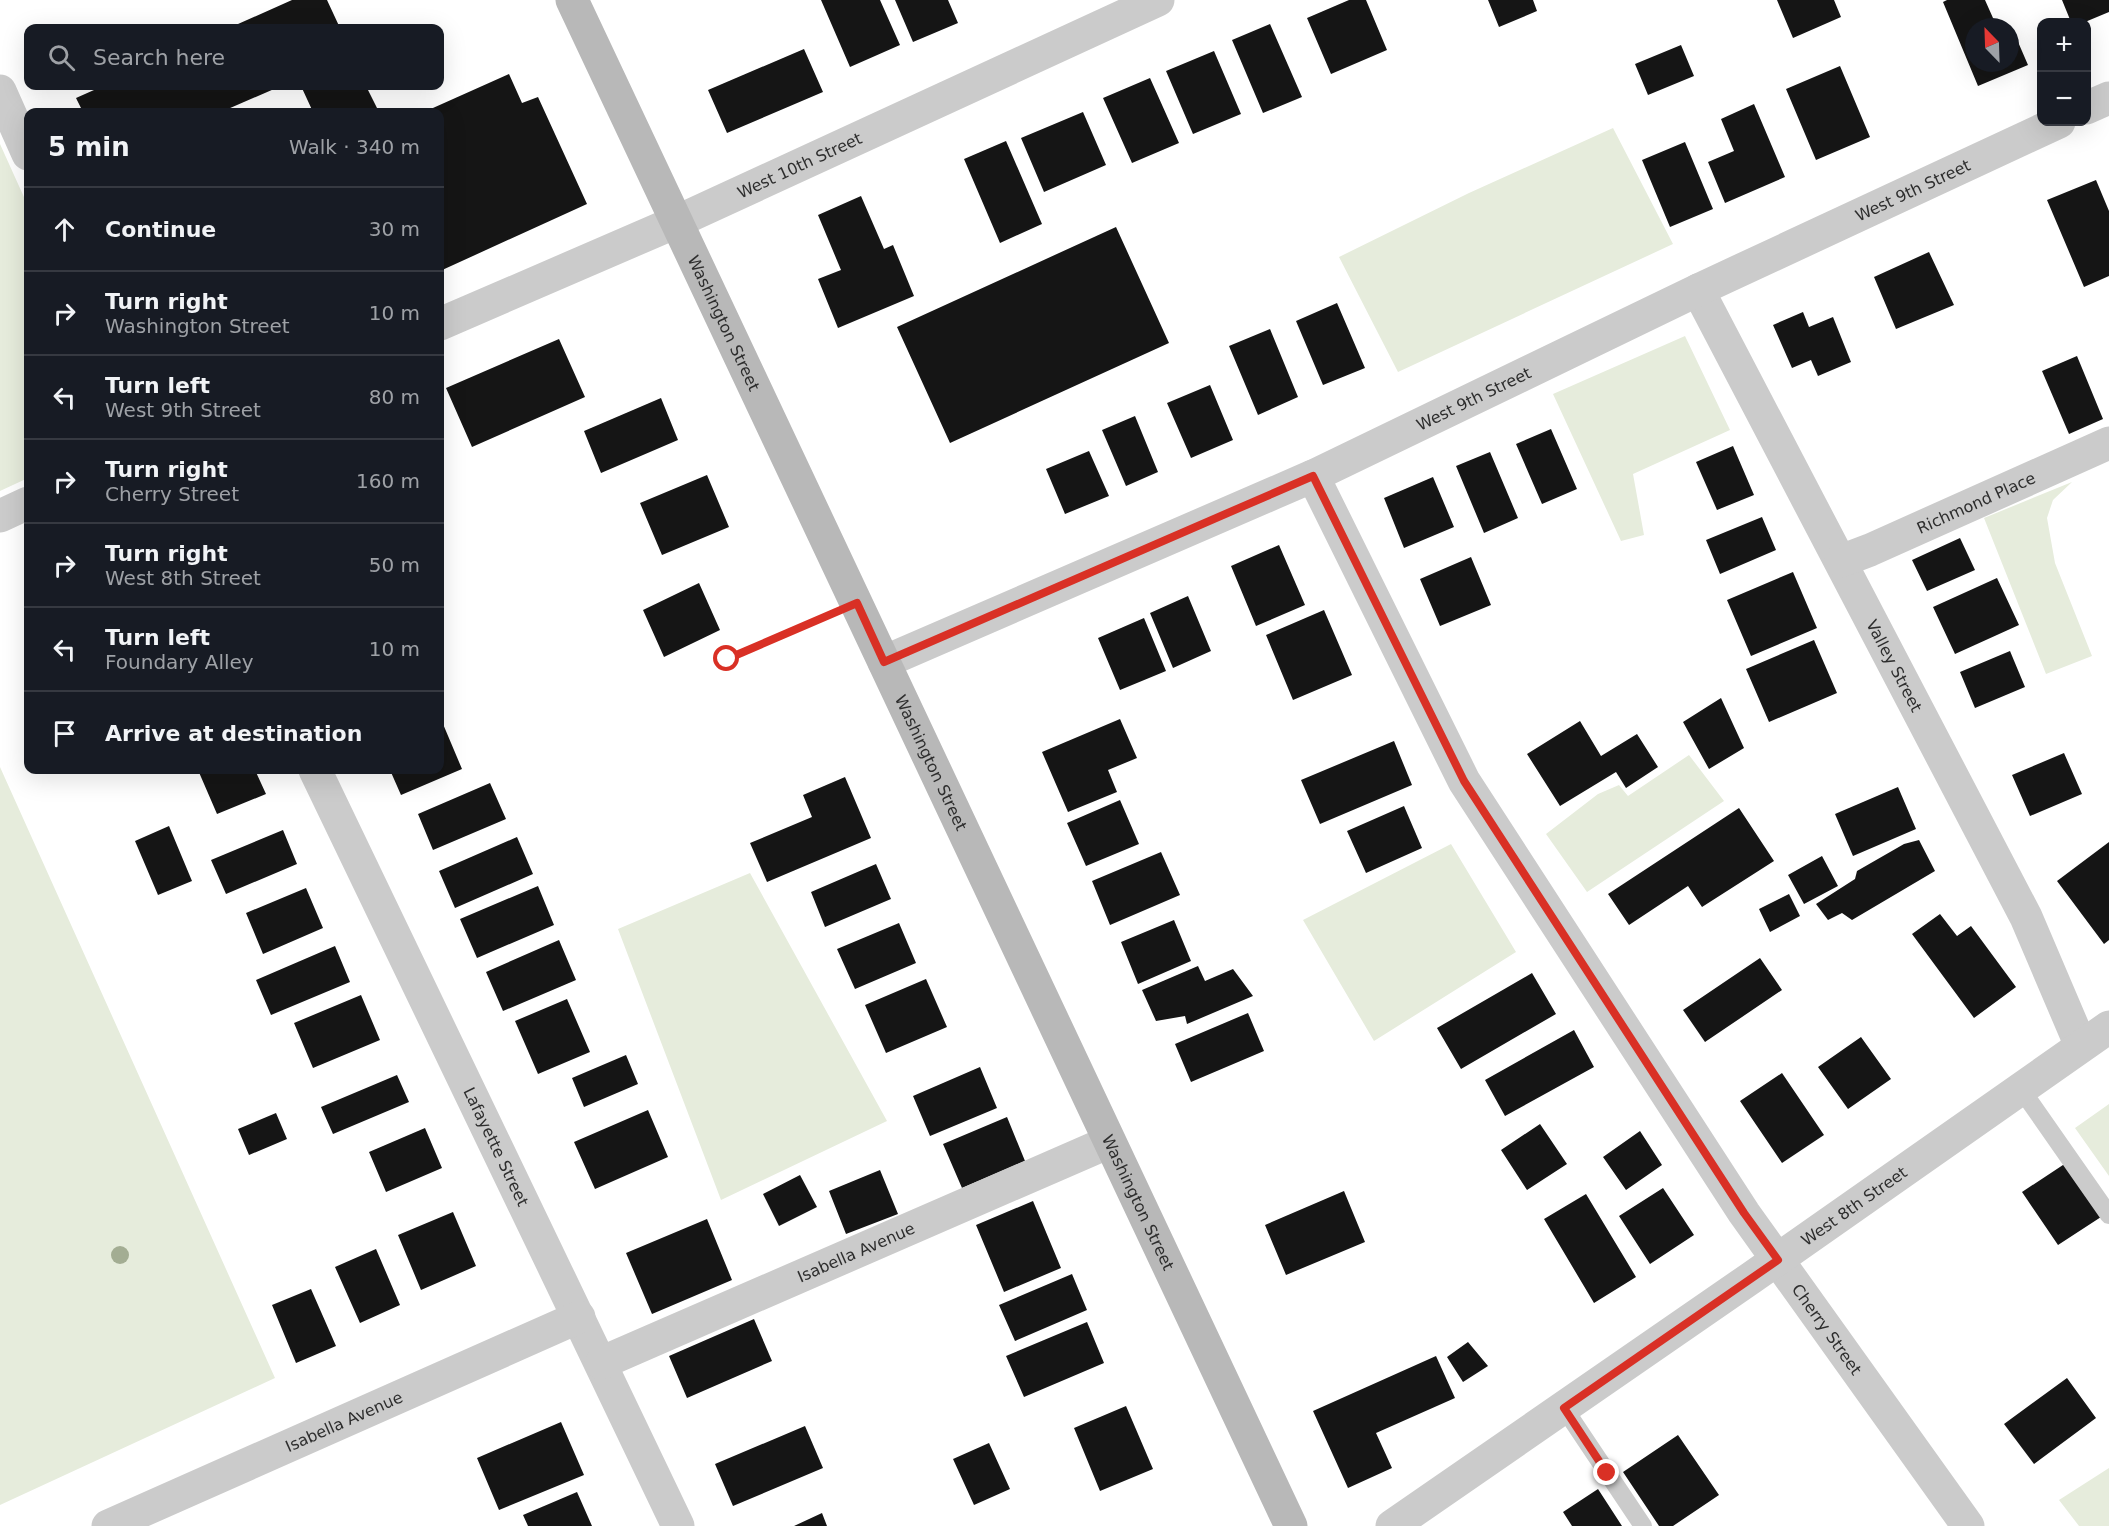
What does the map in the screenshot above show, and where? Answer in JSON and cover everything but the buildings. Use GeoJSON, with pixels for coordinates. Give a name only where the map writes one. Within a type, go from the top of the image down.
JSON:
{"type":"FeatureCollection","features":[{"type":"Feature","properties":{"kind":"main road","name":"Washington Street"},"geometry":{"type":"LineString","coordinates":[[572,0],[1292,1526]]}},
{"type":"Feature","properties":{"kind":"street","name":"West 10th Street"},"geometry":{"type":"LineString","coordinates":[[444,322],[676,222],[1158,0]]}},
{"type":"Feature","properties":{"kind":"street"},"geometry":{"type":"LineString","coordinates":[[0,91],[24,145]]}},
{"type":"Feature","properties":{"kind":"street"},"geometry":{"type":"LineString","coordinates":[[2091,106],[2109,98]]}},
{"type":"Feature","properties":{"kind":"street","name":"West 9th Street"},"geometry":{"type":"LineString","coordinates":[[884,662],[1313,476],[1698,290],[2050,126]]}},
{"type":"Feature","properties":{"kind":"street","name":"Valley Street"},"geometry":{"type":"LineString","coordinates":[[1698,290],[2026,917],[2081,1046]]}},
{"type":"Feature","properties":{"kind":"street","name":"Richmond Place"},"geometry":{"type":"LineString","coordinates":[[1841,561],[2109,443]]}},
{"type":"Feature","properties":{"kind":"street","name":"Cherry Street"},"geometry":{"type":"LineString","coordinates":[[1313,476],[1464,781],[1744,1213],[1968,1526]]}},
{"type":"Feature","properties":{"kind":"street"},"geometry":{"type":"LineString","coordinates":[[0,516],[24,505]]}},
{"type":"Feature","properties":{"kind":"street","name":"Lafayette Street"},"geometry":{"type":"LineString","coordinates":[[317,774],[678,1526]]}},
{"type":"Feature","properties":{"kind":"street","name":"West 8th Street"},"geometry":{"type":"LineString","coordinates":[[1392,1526],[1778,1260],[2109,1027]]}},
{"type":"Feature","properties":{"kind":"street","name":"Isabella Avenue"},"geometry":{"type":"LineString","coordinates":[[601,1363],[1109,1142]]}},
{"type":"Feature","properties":{"kind":"street","name":"Isabella Avenue"},"geometry":{"type":"LineString","coordinates":[[108,1526],[579,1317]]}},
{"type":"Feature","properties":{"kind":"lane"},"geometry":{"type":"LineString","coordinates":[[2021,1089],[2109,1215]]}},
{"type":"Feature","properties":{"kind":"lane"},"geometry":{"type":"LineString","coordinates":[[1564,1408],[1642,1526]]}},
{"type":"Feature","properties":{"kind":"path"},"geometry":{"type":"LineString","coordinates":[[727,659],[857,603]]}},
{"type":"Feature","properties":{"kind":"green space"},"geometry":{"type":"Polygon","coordinates":[[[1613,128],[1673,244],[1398,372],[1339,257],[1469,193],[1613,128]]]}},
{"type":"Feature","properties":{"kind":"green space"},"geometry":{"type":"Polygon","coordinates":[[[0,144],[24,197],[24,480],[0,491],[0,144]]]}},
{"type":"Feature","properties":{"kind":"green space"},"geometry":{"type":"Polygon","coordinates":[[[1685,336],[1730,430],[1633,474],[1644,535],[1621,541],[1553,394],[1685,336]]]}},
{"type":"Feature","properties":{"kind":"green space"},"geometry":{"type":"Polygon","coordinates":[[[2072,482],[2053,500],[2047,518],[2055,563],[2092,656],[2046,674],[1984,518],[2072,482]]]}},
{"type":"Feature","properties":{"kind":"green space"},"geometry":{"type":"Polygon","coordinates":[[[1689,755],[1724,801],[1587,892],[1546,834],[1598,794],[1619,785],[1628,796],[1689,755]]]}},
{"type":"Feature","properties":{"kind":"green space"},"geometry":{"type":"Polygon","coordinates":[[[0,767],[275,1378],[0,1505],[0,767]]]}},
{"type":"Feature","properties":{"kind":"green space"},"geometry":{"type":"Polygon","coordinates":[[[1451,844],[1516,952],[1374,1041],[1303,920],[1451,844]]]}},
{"type":"Feature","properties":{"kind":"green space"},"geometry":{"type":"Polygon","coordinates":[[[750,873],[887,1121],[721,1200],[618,929],[750,873]]]}},
{"type":"Feature","properties":{"kind":"green space"},"geometry":{"type":"Polygon","coordinates":[[[2109,1104],[2109,1176],[2075,1128],[2109,1104]]]}},
{"type":"Feature","properties":{"kind":"green space"},"geometry":{"type":"Polygon","coordinates":[[[2109,1468],[2109,1526],[2079,1526],[2059,1500],[2109,1468]]]}},
{"type":"Feature","properties":{"kind":"route"},"geometry":{"type":"LineString","coordinates":[[727,659],[857,603],[884,662],[1313,476],[1464,781],[1744,1213],[1778,1260],[1564,1408],[1607,1473]]}}]}
